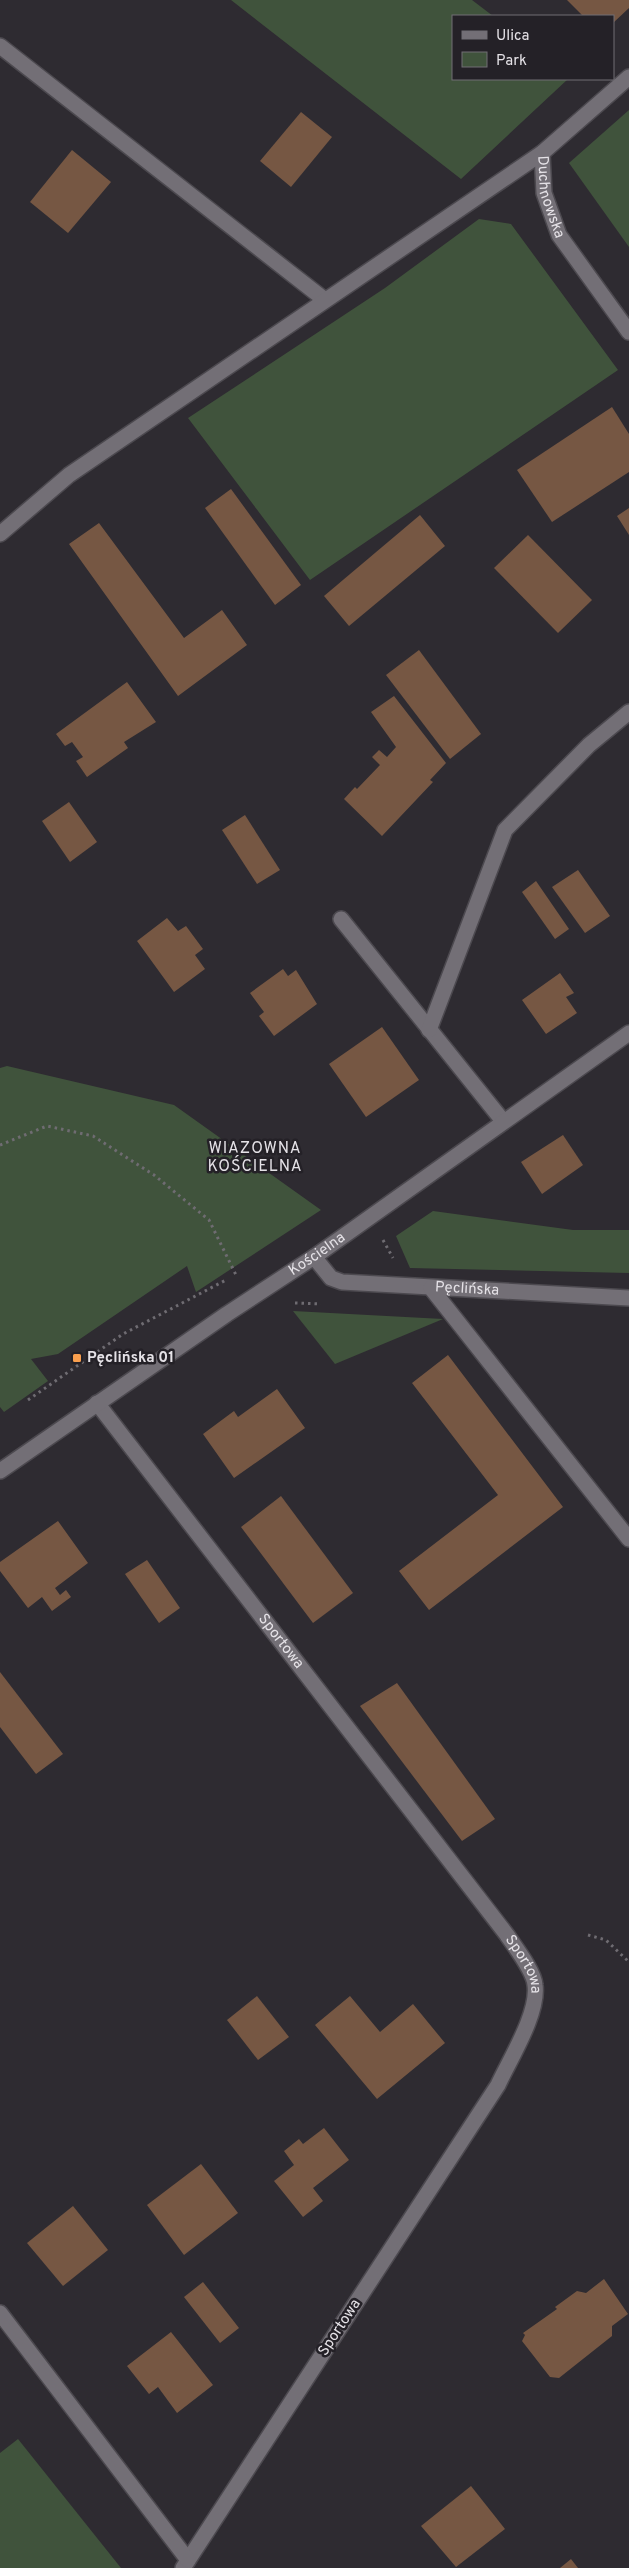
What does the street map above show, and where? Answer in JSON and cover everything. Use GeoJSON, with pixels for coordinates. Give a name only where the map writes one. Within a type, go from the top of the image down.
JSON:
{"type":"FeatureCollection","features":[{"type":"Feature","properties":{"kind":"street"},"geometry":{"type":"LineString","coordinates":[[0,46],[325,300]]}},
{"type":"Feature","properties":{"kind":"street","name":"Duchnowska"},"geometry":{"type":"LineString","coordinates":[[629,77],[542,152],[544,193],[559,235],[629,332]]}},
{"type":"Feature","properties":{"kind":"street"},"geometry":{"type":"LineString","coordinates":[[0,534],[69,475],[542,152]]}},
{"type":"Feature","properties":{"kind":"street"},"geometry":{"type":"LineString","coordinates":[[429,1030],[505,830],[589,745],[629,712]]}},
{"type":"Feature","properties":{"kind":"street"},"geometry":{"type":"LineString","coordinates":[[341,919],[503,1121]]}},
{"type":"Feature","properties":{"kind":"street","name":"Kościelna"},"geometry":{"type":"LineString","coordinates":[[0,1471],[243,1302],[314,1257],[629,1033]]}},
{"type":"Feature","properties":{"kind":"street","name":"Pęclińska"},"geometry":{"type":"LineString","coordinates":[[314,1257],[332,1278],[342,1282],[629,1298]]}},
{"type":"Feature","properties":{"kind":"street"},"geometry":{"type":"LineString","coordinates":[[431,1288],[629,1539]]}},
{"type":"Feature","properties":{"kind":"street","name":"Sportowa"},"geometry":{"type":"LineString","coordinates":[[97,1403],[507,1935],[536,1983],[535,2000],[530,2015],[498,2085],[186,2564]]}},
{"type":"Feature","properties":{"kind":"street"},"geometry":{"type":"LineString","coordinates":[[0,2313],[186,2564]]}},
{"type":"Feature","properties":{"kind":"path"},"geometry":{"type":"LineString","coordinates":[[0,1145],[47,1126],[93,1136],[154,1175],[208,1220],[236,1275],[122,1334],[28,1400]]}},
{"type":"Feature","properties":{"kind":"path"},"geometry":{"type":"LineString","coordinates":[[588,1935],[606,1940],[629,1962]]}},
{"type":"Feature","properties":{"kind":"green space"},"geometry":{"type":"Polygon","coordinates":[[[231,0],[472,0],[492,15],[452,15],[452,80],[567,80],[461,179],[231,0]]]}},
{"type":"Feature","properties":{"kind":"green space"},"geometry":{"type":"Polygon","coordinates":[[[629,110],[629,247],[569,163],[629,110]]]}},
{"type":"Feature","properties":{"kind":"green space"},"geometry":{"type":"Polygon","coordinates":[[[479,219],[511,224],[618,370],[310,580],[188,418],[385,288],[479,219]]]}},
{"type":"Feature","properties":{"kind":"green space"},"geometry":{"type":"Polygon","coordinates":[[[7,1066],[174,1105],[321,1210],[196,1292],[187,1266],[58,1354],[31,1359],[48,1381],[4,1412],[0,1407],[0,1068],[7,1066]]]}},
{"type":"Feature","properties":{"kind":"green space"},"geometry":{"type":"Polygon","coordinates":[[[433,1211],[573,1230],[629,1230],[629,1273],[410,1268],[396,1236],[433,1211]]]}},
{"type":"Feature","properties":{"kind":"green space"},"geometry":{"type":"Polygon","coordinates":[[[293,1311],[443,1319],[335,1364],[293,1311]]]}},
{"type":"Feature","properties":{"kind":"green space"},"geometry":{"type":"Polygon","coordinates":[[[18,2439],[121,2568],[0,2568],[0,2453],[18,2439]]]}},
{"type":"Feature","properties":{"kind":"building"},"geometry":{"type":"Polygon","coordinates":[[[567,0],[629,0],[629,8],[614,22],[614,15],[582,15],[567,0]]]}},
{"type":"Feature","properties":{"kind":"building"},"geometry":{"type":"Polygon","coordinates":[[[301,112],[332,137],[291,187],[260,161],[301,112]]]}},
{"type":"Feature","properties":{"kind":"building"},"geometry":{"type":"Polygon","coordinates":[[[72,150],[111,182],[68,233],[30,202],[72,150]]]}},
{"type":"Feature","properties":{"kind":"building"},"geometry":{"type":"Polygon","coordinates":[[[612,407],[629,434],[629,472],[552,522],[517,470],[612,407]]]}},
{"type":"Feature","properties":{"kind":"building"},"geometry":{"type":"Polygon","coordinates":[[[231,489],[301,585],[275,605],[205,508],[231,489]]]}},
{"type":"Feature","properties":{"kind":"building"},"geometry":{"type":"Polygon","coordinates":[[[629,508],[629,535],[617,516],[629,508]]]}},
{"type":"Feature","properties":{"kind":"building"},"geometry":{"type":"Polygon","coordinates":[[[420,515],[445,546],[349,626],[324,596],[420,515]]]}},
{"type":"Feature","properties":{"kind":"building"},"geometry":{"type":"Polygon","coordinates":[[[99,523],[184,638],[222,610],[247,645],[178,696],[69,544],[99,523]]]}},
{"type":"Feature","properties":{"kind":"building"},"geometry":{"type":"Polygon","coordinates":[[[528,535],[592,600],[558,633],[494,568],[528,535]]]}},
{"type":"Feature","properties":{"kind":"building"},"geometry":{"type":"Polygon","coordinates":[[[419,650],[481,734],[450,759],[386,675],[419,650]]]}},
{"type":"Feature","properties":{"kind":"building"},"geometry":{"type":"Polygon","coordinates":[[[127,682],[156,722],[124,742],[128,748],[87,777],[76,761],[83,757],[72,742],[65,746],[56,734],[127,682]]]}},
{"type":"Feature","properties":{"kind":"building"},"geometry":{"type":"Polygon","coordinates":[[[394,696],[446,763],[430,780],[433,782],[382,836],[344,799],[355,787],[357,789],[380,765],[372,757],[379,750],[387,757],[396,747],[371,712],[394,696]]]}},
{"type":"Feature","properties":{"kind":"building"},"geometry":{"type":"Polygon","coordinates":[[[69,802],[97,842],[70,862],[42,821],[69,802]]]}},
{"type":"Feature","properties":{"kind":"building"},"geometry":{"type":"Polygon","coordinates":[[[245,815],[280,870],[257,884],[222,830],[245,815]]]}},
{"type":"Feature","properties":{"kind":"building"},"geometry":{"type":"Polygon","coordinates":[[[578,870],[610,916],[585,933],[552,887],[578,870]]]}},
{"type":"Feature","properties":{"kind":"building"},"geometry":{"type":"Polygon","coordinates":[[[536,881],[569,929],[555,939],[522,892],[536,881]]]}},
{"type":"Feature","properties":{"kind":"building"},"geometry":{"type":"Polygon","coordinates":[[[167,918],[178,931],[186,926],[203,949],[195,955],[205,969],[174,992],[137,941],[167,918]]]}},
{"type":"Feature","properties":{"kind":"building"},"geometry":{"type":"Polygon","coordinates":[[[283,969],[288,976],[296,970],[317,1004],[274,1036],[259,1016],[264,1012],[250,993],[283,969]]]}},
{"type":"Feature","properties":{"kind":"building"},"geometry":{"type":"Polygon","coordinates":[[[560,973],[574,993],[566,997],[577,1013],[546,1034],[522,1000],[560,973]]]}},
{"type":"Feature","properties":{"kind":"building"},"geometry":{"type":"Polygon","coordinates":[[[382,1027],[419,1080],[366,1117],[329,1064],[382,1027]]]}},
{"type":"Feature","properties":{"kind":"building"},"geometry":{"type":"Polygon","coordinates":[[[563,1135],[583,1165],[542,1194],[521,1162],[563,1135]]]}},
{"type":"Feature","properties":{"kind":"building"},"geometry":{"type":"Polygon","coordinates":[[[448,1355],[563,1507],[429,1610],[399,1571],[498,1495],[412,1383],[448,1355]]]}},
{"type":"Feature","properties":{"kind":"building"},"geometry":{"type":"Polygon","coordinates":[[[277,1389],[305,1428],[234,1478],[203,1434],[234,1411],[238,1417],[277,1389]]]}},
{"type":"Feature","properties":{"kind":"building"},"geometry":{"type":"Polygon","coordinates":[[[281,1496],[353,1593],[313,1623],[241,1527],[281,1496]]]}},
{"type":"Feature","properties":{"kind":"building"},"geometry":{"type":"Polygon","coordinates":[[[58,1521],[88,1563],[55,1588],[60,1595],[66,1590],[71,1597],[52,1611],[42,1597],[28,1608],[0,1571],[0,1562],[58,1521]]]}},
{"type":"Feature","properties":{"kind":"building"},"geometry":{"type":"Polygon","coordinates":[[[147,1560],[180,1608],[159,1623],[125,1574],[147,1560]]]}},
{"type":"Feature","properties":{"kind":"building"},"geometry":{"type":"Polygon","coordinates":[[[0,1672],[63,1754],[36,1774],[0,1727],[0,1672]]]}},
{"type":"Feature","properties":{"kind":"building"},"geometry":{"type":"Polygon","coordinates":[[[397,1683],[495,1819],[462,1841],[360,1706],[397,1683]]]}},
{"type":"Feature","properties":{"kind":"building"},"geometry":{"type":"Polygon","coordinates":[[[257,1996],[289,2037],[258,2060],[227,2020],[257,1996]]]}},
{"type":"Feature","properties":{"kind":"building"},"geometry":{"type":"Polygon","coordinates":[[[350,1996],[380,2032],[413,2004],[445,2043],[377,2099],[315,2025],[350,1996]]]}},
{"type":"Feature","properties":{"kind":"building"},"geometry":{"type":"Polygon","coordinates":[[[324,2128],[349,2160],[313,2188],[323,2201],[303,2217],[274,2181],[294,2165],[284,2151],[299,2139],[303,2144],[324,2128]]]}},
{"type":"Feature","properties":{"kind":"building"},"geometry":{"type":"Polygon","coordinates":[[[201,2164],[238,2213],[184,2255],[147,2205],[201,2164]]]}},
{"type":"Feature","properties":{"kind":"building"},"geometry":{"type":"Polygon","coordinates":[[[73,2206],[108,2250],[63,2286],[27,2243],[73,2206]]]}},
{"type":"Feature","properties":{"kind":"building"},"geometry":{"type":"Polygon","coordinates":[[[604,2279],[628,2314],[612,2326],[612,2336],[559,2378],[550,2377],[522,2341],[525,2335],[523,2333],[557,2309],[555,2307],[577,2291],[586,2293],[604,2279]]]}},
{"type":"Feature","properties":{"kind":"building"},"geometry":{"type":"Polygon","coordinates":[[[203,2282],[239,2328],[220,2343],[184,2297],[203,2282]]]}},
{"type":"Feature","properties":{"kind":"building"},"geometry":{"type":"Polygon","coordinates":[[[171,2332],[213,2385],[177,2413],[158,2387],[149,2394],[127,2366],[171,2332]]]}},
{"type":"Feature","properties":{"kind":"building"},"geometry":{"type":"Polygon","coordinates":[[[471,2486],[505,2529],[456,2567],[421,2526],[471,2486]]]}},
{"type":"Feature","properties":{"kind":"building"},"geometry":{"type":"Polygon","coordinates":[[[571,2559],[578,2568],[560,2568],[571,2559]]]}},
{"type":"Feature","properties":{"kind":"place","name":"Pęclińska 01"},"geometry":{"type":"Point","coordinates":[77,1358]}},
{"type":"Feature","properties":{"kind":"district","name":"WIĄZOWNA KOŚCIELNA"},"geometry":{"type":"Point","coordinates":[255,1158]}}]}
